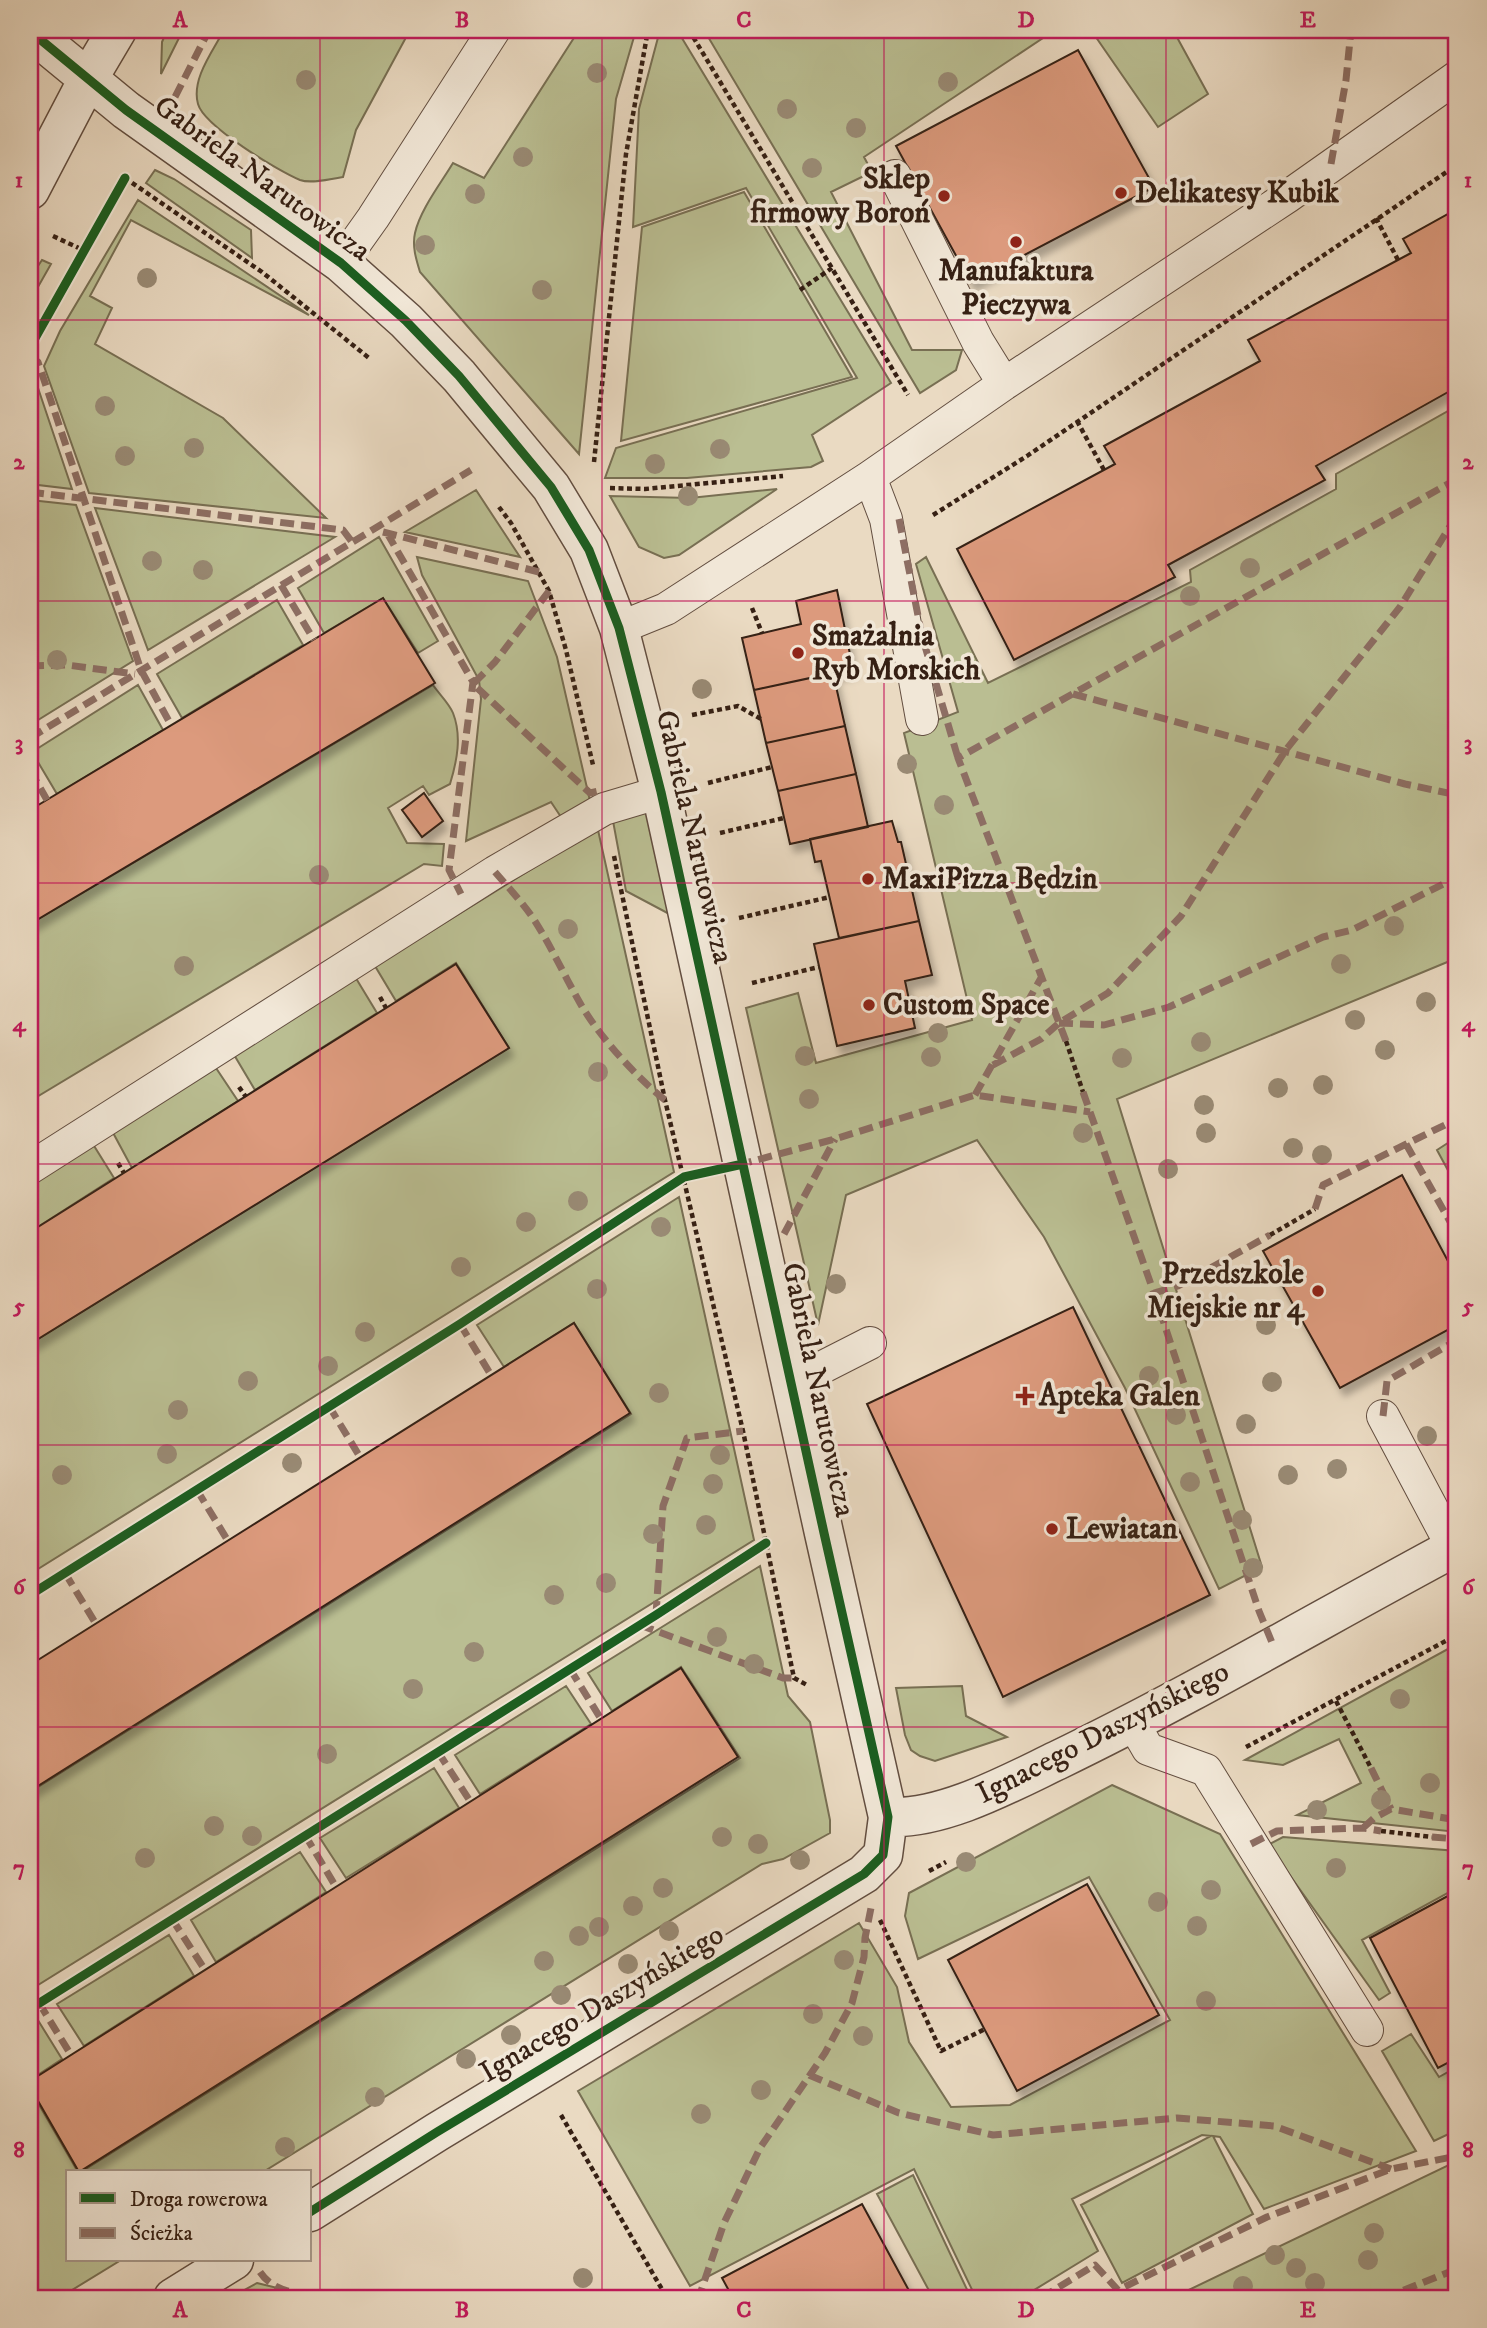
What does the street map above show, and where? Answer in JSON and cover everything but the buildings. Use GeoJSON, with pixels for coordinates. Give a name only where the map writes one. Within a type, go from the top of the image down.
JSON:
{"type":"FeatureCollection","features":[{"type":"Feature","properties":{"kind":"street"},"geometry":{"type":"LineString","coordinates":[[30,190],[117,30]]}},
{"type":"Feature","properties":{"kind":"street","name":"Gabriela Narutowicza"},"geometry":{"type":"LineString","coordinates":[[30,31],[126,110],[341,263],[406,321],[459,376],[551,486],[589,550],[680,789],[790,1377],[888,1817]]}},
{"type":"Feature","properties":{"kind":"street","name":"Ignacego Daszyńskiego"},"geometry":{"type":"LineString","coordinates":[[312,2211],[437,2132],[864,1874],[883,1855],[888,1817],[905,1818],[973,1800],[1133,1723],[1455,1547]]}},
{"type":"Feature","properties":{"kind":"street"},"geometry":{"type":"LineString","coordinates":[[173,2298],[231,2262]]}},
{"type":"Feature","properties":{"kind":"lane"},"geometry":{"type":"LineString","coordinates":[[341,263],[494,30]]}},
{"type":"Feature","properties":{"kind":"lane"},"geometry":{"type":"LineString","coordinates":[[619,628],[666,608],[870,477],[1004,384],[1287,197],[1457,77]]}},
{"type":"Feature","properties":{"kind":"lane"},"geometry":{"type":"LineString","coordinates":[[895,176],[978,342],[1004,384]]}},
{"type":"Feature","properties":{"kind":"lane"},"geometry":{"type":"LineString","coordinates":[[870,477],[886,519],[922,719]]}},
{"type":"Feature","properties":{"kind":"lane"},"geometry":{"type":"LineString","coordinates":[[30,1168],[495,872],[604,809],[680,789]]}},
{"type":"Feature","properties":{"kind":"lane"},"geometry":{"type":"LineString","coordinates":[[790,1377],[817,1370],[870,1343]]}},
{"type":"Feature","properties":{"kind":"lane"},"geometry":{"type":"LineString","coordinates":[[1383,1416],[1455,1547]]}},
{"type":"Feature","properties":{"kind":"lane"},"geometry":{"type":"LineString","coordinates":[[1133,1723],[1148,1749],[1206,1770],[1367,2030]]}},
{"type":"Feature","properties":{"kind":"path"},"geometry":{"type":"LineString","coordinates":[[593,474],[626,154],[648,30]]}},
{"type":"Feature","properties":{"kind":"path"},"geometry":{"type":"LineString","coordinates":[[689,30],[912,401]]}},
{"type":"Feature","properties":{"kind":"path"},"geometry":{"type":"LineString","coordinates":[[886,519],[933,515],[1457,164]]}},
{"type":"Feature","properties":{"kind":"path"},"geometry":{"type":"LineString","coordinates":[[125,178],[262,272],[377,366]]}},
{"type":"Feature","properties":{"kind":"path"},"geometry":{"type":"LineString","coordinates":[[1376,218],[1398,260]]}},
{"type":"Feature","properties":{"kind":"path"},"geometry":{"type":"LineString","coordinates":[[53,236],[83,250]]}},
{"type":"Feature","properties":{"kind":"path"},"geometry":{"type":"LineString","coordinates":[[800,290],[832,268]]}},
{"type":"Feature","properties":{"kind":"path"},"geometry":{"type":"LineString","coordinates":[[1077,421],[1104,470]]}},
{"type":"Feature","properties":{"kind":"path"},"geometry":{"type":"LineString","coordinates":[[605,488],[645,489],[792,475]]}},
{"type":"Feature","properties":{"kind":"path"},"geometry":{"type":"LineString","coordinates":[[495,502],[511,523],[549,592],[566,650],[604,809],[664,1100],[743,1432],[794,1678],[817,1691]]}},
{"type":"Feature","properties":{"kind":"path"},"geometry":{"type":"LineString","coordinates":[[685,717],[738,706],[761,719]]}},
{"type":"Feature","properties":{"kind":"path"},"geometry":{"type":"LineString","coordinates":[[680,789],[772,767]]}},
{"type":"Feature","properties":{"kind":"path"},"geometry":{"type":"LineString","coordinates":[[726,831],[784,818]]}},
{"type":"Feature","properties":{"kind":"path"},"geometry":{"type":"LineString","coordinates":[[754,915],[830,897]]}},
{"type":"Feature","properties":{"kind":"path"},"geometry":{"type":"LineString","coordinates":[[768,979],[819,967]]}},
{"type":"Feature","properties":{"kind":"path"},"geometry":{"type":"LineString","coordinates":[[1066,1041],[1083,1092]]}},
{"type":"Feature","properties":{"kind":"path"},"geometry":{"type":"LineString","coordinates":[[1270,1235],[1315,1209]]}},
{"type":"Feature","properties":{"kind":"path"},"geometry":{"type":"LineString","coordinates":[[1451,1344],[1457,1341]]}},
{"type":"Feature","properties":{"kind":"path"},"geometry":{"type":"LineString","coordinates":[[30,1571],[40,1588]]}},
{"type":"Feature","properties":{"kind":"path"},"geometry":{"type":"LineString","coordinates":[[1206,1770],[1457,1635]]}},
{"type":"Feature","properties":{"kind":"path"},"geometry":{"type":"LineString","coordinates":[[1336,1700],[1371,1768]]}},
{"type":"Feature","properties":{"kind":"path"},"geometry":{"type":"LineString","coordinates":[[1381,1831],[1432,1837]]}},
{"type":"Feature","properties":{"kind":"path"},"geometry":{"type":"LineString","coordinates":[[878,1915],[941,2051],[985,2029]]}},
{"type":"Feature","properties":{"kind":"path"},"geometry":{"type":"LineString","coordinates":[[554,2105],[667,2298]]}},
{"type":"Feature","properties":{"kind":"green space"},"geometry":{"type":"Polygon","coordinates":[[[167,30],[183,30],[161,74],[162,42],[167,30]]]}},
{"type":"Feature","properties":{"kind":"green space"},"geometry":{"type":"Polygon","coordinates":[[[224,30],[410,30],[356,130],[343,177],[300,180],[243,147],[203,113],[197,95],[200,75],[224,30]]]}},
{"type":"Feature","properties":{"kind":"green space"},"geometry":{"type":"Polygon","coordinates":[[[579,30],[636,30],[616,99],[579,454],[420,272],[414,243],[421,215],[453,163],[484,178],[579,30]]]}},
{"type":"Feature","properties":{"kind":"green space"},"geometry":{"type":"Polygon","coordinates":[[[660,30],[677,30],[891,383],[812,435],[823,461],[811,467],[687,478],[605,478],[616,448],[857,378],[746,188],[633,227],[639,109],[660,30]]]}},
{"type":"Feature","properties":{"kind":"green space"},"geometry":{"type":"Polygon","coordinates":[[[704,30],[1055,30],[864,157],[872,172],[831,192],[912,350],[962,350],[956,370],[920,393],[704,30]]]}},
{"type":"Feature","properties":{"kind":"green space"},"geometry":{"type":"Polygon","coordinates":[[[1091,30],[1173,30],[1208,94],[1158,127],[1091,30]]]}},
{"type":"Feature","properties":{"kind":"green space"},"geometry":{"type":"Polygon","coordinates":[[[155,170],[174,179],[251,230],[252,258],[146,183],[155,170]]]}},
{"type":"Feature","properties":{"kind":"green space"},"geometry":{"type":"Polygon","coordinates":[[[744,192],[852,377],[621,441],[642,227],[744,192]]]}},
{"type":"Feature","properties":{"kind":"green space"},"geometry":{"type":"Polygon","coordinates":[[[138,200],[309,315],[131,220],[90,296],[112,308],[95,344],[223,418],[326,518],[89,493],[44,366],[60,331],[138,200]]]}},
{"type":"Feature","properties":{"kind":"green space"},"geometry":{"type":"Polygon","coordinates":[[[42,260],[51,264],[30,301],[30,278],[42,260]]]}},
{"type":"Feature","properties":{"kind":"green space"},"geometry":{"type":"Polygon","coordinates":[[[36,382],[72,489],[30,484],[30,392],[36,382]]]}},
{"type":"Feature","properties":{"kind":"green space"},"geometry":{"type":"Polygon","coordinates":[[[1457,406],[1457,958],[1117,1099],[1262,1567],[1219,1589],[1125,1388],[1044,1237],[977,1140],[846,1195],[818,1325],[746,1008],[798,993],[816,1063],[972,1020],[904,733],[958,712],[916,564],[926,557],[988,683],[1191,582],[1190,570],[1336,489],[1336,474],[1457,406]]]}},
{"type":"Feature","properties":{"kind":"green space"},"geometry":{"type":"Polygon","coordinates":[[[777,489],[679,555],[664,558],[639,547],[610,496],[690,498],[777,489]]]}},
{"type":"Feature","properties":{"kind":"green space"},"geometry":{"type":"Polygon","coordinates":[[[476,490],[520,557],[405,532],[476,490]]]}},
{"type":"Feature","properties":{"kind":"green space"},"geometry":{"type":"Polygon","coordinates":[[[30,500],[76,505],[133,661],[30,725],[30,500]]]}},
{"type":"Feature","properties":{"kind":"green space"},"geometry":{"type":"Polygon","coordinates":[[[95,508],[335,537],[148,650],[95,508]]]}},
{"type":"Feature","properties":{"kind":"green space"},"geometry":{"type":"Polygon","coordinates":[[[379,537],[438,641],[418,653],[383,598],[324,633],[298,588],[379,537]]]}},
{"type":"Feature","properties":{"kind":"green space"},"geometry":{"type":"Polygon","coordinates":[[[417,557],[528,581],[557,657],[590,801],[561,817],[551,802],[466,841],[481,699],[479,680],[422,575],[417,557]]]}},
{"type":"Feature","properties":{"kind":"green space"},"geometry":{"type":"Polygon","coordinates":[[[277,600],[303,645],[182,718],[157,674],[277,600]]]}},
{"type":"Feature","properties":{"kind":"green space"},"geometry":{"type":"Polygon","coordinates":[[[138,685],[163,730],[57,794],[32,752],[138,685]]]}},
{"type":"Feature","properties":{"kind":"green space"},"geometry":{"type":"Polygon","coordinates":[[[433,685],[451,709],[456,722],[458,740],[450,784],[429,795],[423,786],[388,808],[407,843],[444,844],[442,866],[424,864],[30,1101],[30,924],[433,685]]]}},
{"type":"Feature","properties":{"kind":"green space"},"geometry":{"type":"Polygon","coordinates":[[[651,809],[675,917],[626,891],[613,821],[651,809]]]}},
{"type":"Feature","properties":{"kind":"green space"},"geometry":{"type":"Polygon","coordinates":[[[598,830],[674,1172],[30,1574],[30,1344],[509,1048],[456,963],[396,1001],[375,966],[598,830]]]}},
{"type":"Feature","properties":{"kind":"green space"},"geometry":{"type":"Polygon","coordinates":[[[354,975],[377,1013],[255,1090],[233,1053],[354,975]]]}},
{"type":"Feature","properties":{"kind":"green space"},"geometry":{"type":"Polygon","coordinates":[[[214,1065],[238,1101],[132,1168],[111,1129],[214,1065]]]}},
{"type":"Feature","properties":{"kind":"green space"},"geometry":{"type":"Polygon","coordinates":[[[1457,1137],[1457,1187],[1437,1150],[1457,1137]]]}},
{"type":"Feature","properties":{"kind":"green space"},"geometry":{"type":"Polygon","coordinates":[[[91,1141],[114,1178],[30,1232],[30,1180],[91,1141]]]}},
{"type":"Feature","properties":{"kind":"green space"},"geometry":{"type":"Polygon","coordinates":[[[679,1197],[754,1540],[30,1990],[30,1792],[631,1414],[574,1323],[504,1367],[477,1325],[679,1197]]]}},
{"type":"Feature","properties":{"kind":"green space"},"geometry":{"type":"Polygon","coordinates":[[[760,1566],[788,1696],[810,1722],[830,1820],[830,1833],[783,1859],[762,1864],[266,2170],[84,2170],[740,1758],[681,1667],[612,1711],[588,1673],[760,1566]]]}},
{"type":"Feature","properties":{"kind":"green space"},"geometry":{"type":"Polygon","coordinates":[[[1457,1644],[1457,1832],[1297,1815],[1361,1783],[1339,1739],[1283,1765],[1245,1760],[1457,1644]]]}},
{"type":"Feature","properties":{"kind":"green space"},"geometry":{"type":"Polygon","coordinates":[[[566,1686],[591,1724],[480,1794],[455,1755],[566,1686]]]}},
{"type":"Feature","properties":{"kind":"green space"},"geometry":{"type":"Polygon","coordinates":[[[962,1686],[966,1716],[1007,1737],[935,1761],[911,1750],[905,1735],[896,1688],[962,1686]]]}},
{"type":"Feature","properties":{"kind":"green space"},"geometry":{"type":"Polygon","coordinates":[[[434,1768],[459,1808],[346,1878],[320,1838],[434,1768]]]}},
{"type":"Feature","properties":{"kind":"green space"},"geometry":{"type":"Polygon","coordinates":[[[1112,1785],[1220,1834],[1416,2151],[1264,2209],[1220,2137],[1213,2136],[1253,2214],[1122,2283],[1081,2205],[1211,2136],[1202,2135],[1072,2199],[1098,2251],[1021,2298],[976,2298],[914,2169],[690,2286],[578,2091],[859,1923],[897,1987],[909,2042],[951,2107],[1010,2105],[1170,2020],[1089,1877],[918,1959],[905,1916],[909,1893],[1112,1785]]]}},
{"type":"Feature","properties":{"kind":"green space"},"geometry":{"type":"Polygon","coordinates":[[[1283,1837],[1457,1851],[1457,1888],[1362,1940],[1390,1993],[1379,2000],[1268,1845],[1283,1837]]]}},
{"type":"Feature","properties":{"kind":"green space"},"geometry":{"type":"Polygon","coordinates":[[[300,1852],[326,1892],[216,1962],[191,1920],[300,1852]]]}},
{"type":"Feature","properties":{"kind":"green space"},"geometry":{"type":"Polygon","coordinates":[[[169,1935],[194,1976],[84,2046],[57,2004],[169,1935]]]}},
{"type":"Feature","properties":{"kind":"green space"},"geometry":{"type":"Polygon","coordinates":[[[36,2017],[62,2059],[30,2080],[30,2021],[36,2017]]]}},
{"type":"Feature","properties":{"kind":"green space"},"geometry":{"type":"Polygon","coordinates":[[[1411,2034],[1439,2077],[1457,2067],[1457,2130],[1434,2141],[1382,2051],[1411,2034]]]}},
{"type":"Feature","properties":{"kind":"green space"},"geometry":{"type":"Polygon","coordinates":[[[30,2089],[77,2170],[66,2170],[66,2262],[118,2262],[59,2298],[30,2298],[30,2089]]]}},
{"type":"Feature","properties":{"kind":"green space"},"geometry":{"type":"Polygon","coordinates":[[[1457,2161],[1457,2298],[1172,2298],[1457,2161]]]}},
{"type":"Feature","properties":{"kind":"green space"},"geometry":{"type":"Polygon","coordinates":[[[913,2175],[971,2298],[933,2298],[877,2194],[913,2175]]]}},
{"type":"Feature","properties":{"kind":"green space"},"geometry":{"type":"Polygon","coordinates":[[[257,2283],[318,2298],[230,2298],[257,2283]]]}},
{"type":"Feature","properties":{"kind":"marked path"},"geometry":{"type":"LineString","coordinates":[[175,97],[209,30]]}},
{"type":"Feature","properties":{"kind":"marked path"},"geometry":{"type":"LineString","coordinates":[[1331,164],[1346,80],[1351,30]]}},
{"type":"Feature","properties":{"kind":"marked path"},"geometry":{"type":"LineString","coordinates":[[30,356],[38,362],[141,670],[171,725]]}},
{"type":"Feature","properties":{"kind":"marked path"},"geometry":{"type":"LineString","coordinates":[[30,738],[471,470]]}},
{"type":"Feature","properties":{"kind":"marked path"},"geometry":{"type":"LineString","coordinates":[[1066,1041],[958,758],[1457,479]]}},
{"type":"Feature","properties":{"kind":"marked path"},"geometry":{"type":"LineString","coordinates":[[30,492],[343,530],[352,542]]}},
{"type":"Feature","properties":{"kind":"marked path"},"geometry":{"type":"LineString","coordinates":[[993,1065],[1041,1039],[1059,1023],[1108,993],[1181,916],[1285,751],[1400,607],[1457,515]]}},
{"type":"Feature","properties":{"kind":"marked path"},"geometry":{"type":"LineString","coordinates":[[899,519],[922,636],[958,758]]}},
{"type":"Feature","properties":{"kind":"marked path"},"geometry":{"type":"LineString","coordinates":[[383,532],[539,572]]}},
{"type":"Feature","properties":{"kind":"marked path"},"geometry":{"type":"LineString","coordinates":[[387,533],[473,682],[449,870],[461,894]]}},
{"type":"Feature","properties":{"kind":"marked path"},"geometry":{"type":"LineString","coordinates":[[281,585],[314,640]]}},
{"type":"Feature","properties":{"kind":"marked path"},"geometry":{"type":"LineString","coordinates":[[549,591],[495,662],[473,684],[590,793],[599,791]]}},
{"type":"Feature","properties":{"kind":"marked path"},"geometry":{"type":"LineString","coordinates":[[30,666],[67,665],[135,674]]}},
{"type":"Feature","properties":{"kind":"marked path"},"geometry":{"type":"LineString","coordinates":[[1073,694],[1405,784],[1457,795]]}},
{"type":"Feature","properties":{"kind":"marked path"},"geometry":{"type":"LineString","coordinates":[[30,770],[47,800]]}},
{"type":"Feature","properties":{"kind":"marked path"},"geometry":{"type":"LineString","coordinates":[[495,872],[533,918],[580,1003],[607,1042],[630,1068],[665,1100]]}},
{"type":"Feature","properties":{"kind":"marked path"},"geometry":{"type":"LineString","coordinates":[[1059,1023],[1104,1025],[1169,1007],[1323,937],[1352,930],[1457,877]]}},
{"type":"Feature","properties":{"kind":"marked path"},"geometry":{"type":"LineString","coordinates":[[975,1095],[1041,978]]}},
{"type":"Feature","properties":{"kind":"marked path"},"geometry":{"type":"LineString","coordinates":[[1083,1092],[1154,1293],[1259,1611],[1273,1645]]}},
{"type":"Feature","properties":{"kind":"marked path"},"geometry":{"type":"LineString","coordinates":[[738,1165],[835,1139],[975,1095],[1090,1112]]}},
{"type":"Feature","properties":{"kind":"marked path"},"geometry":{"type":"LineString","coordinates":[[1315,1209],[1323,1185],[1457,1119]]}},
{"type":"Feature","properties":{"kind":"marked path"},"geometry":{"type":"LineString","coordinates":[[784,1234],[835,1139]]}},
{"type":"Feature","properties":{"kind":"marked path"},"geometry":{"type":"LineString","coordinates":[[1406,1144],[1457,1234]]}},
{"type":"Feature","properties":{"kind":"marked path"},"geometry":{"type":"LineString","coordinates":[[1154,1293],[1178,1286],[1270,1235]]}},
{"type":"Feature","properties":{"kind":"marked path"},"geometry":{"type":"LineString","coordinates":[[460,1324],[491,1375]]}},
{"type":"Feature","properties":{"kind":"marked path"},"geometry":{"type":"LineString","coordinates":[[1383,1416],[1387,1381],[1450,1344]]}},
{"type":"Feature","properties":{"kind":"marked path"},"geometry":{"type":"LineString","coordinates":[[329,1406],[360,1457]]}},
{"type":"Feature","properties":{"kind":"marked path"},"geometry":{"type":"LineString","coordinates":[[656,1615],[663,1506],[687,1438],[743,1431]]}},
{"type":"Feature","properties":{"kind":"marked path"},"geometry":{"type":"LineString","coordinates":[[197,1490],[228,1541]]}},
{"type":"Feature","properties":{"kind":"marked path"},"geometry":{"type":"LineString","coordinates":[[65,1573],[96,1624]]}},
{"type":"Feature","properties":{"kind":"marked path"},"geometry":{"type":"LineString","coordinates":[[640,1625],[783,1678],[794,1678]]}},
{"type":"Feature","properties":{"kind":"marked path"},"geometry":{"type":"LineString","coordinates":[[570,1669],[601,1719]]}},
{"type":"Feature","properties":{"kind":"marked path"},"geometry":{"type":"LineString","coordinates":[[438,1752],[470,1801]]}},
{"type":"Feature","properties":{"kind":"marked path"},"geometry":{"type":"LineString","coordinates":[[1371,1768],[1391,1809]]}},
{"type":"Feature","properties":{"kind":"marked path"},"geometry":{"type":"LineString","coordinates":[[1363,1828],[1391,1809],[1457,1820]]}},
{"type":"Feature","properties":{"kind":"marked path"},"geometry":{"type":"LineString","coordinates":[[1251,1844],[1277,1831],[1363,1828],[1381,1831]]}},
{"type":"Feature","properties":{"kind":"marked path"},"geometry":{"type":"LineString","coordinates":[[305,1835],[336,1887]]}},
{"type":"Feature","properties":{"kind":"marked path"},"geometry":{"type":"LineString","coordinates":[[1432,1837],[1457,1839]]}},
{"type":"Feature","properties":{"kind":"marked path"},"geometry":{"type":"LineString","coordinates":[[694,2298],[700,2294],[724,2223],[760,2148],[825,2053],[852,2003],[864,1957],[872,1903]]}},
{"type":"Feature","properties":{"kind":"marked path"},"geometry":{"type":"LineString","coordinates":[[172,1919],[205,1970]]}},
{"type":"Feature","properties":{"kind":"marked path"},"geometry":{"type":"LineString","coordinates":[[39,2003],[71,2055]]}},
{"type":"Feature","properties":{"kind":"marked path"},"geometry":{"type":"LineString","coordinates":[[809,2075],[899,2113],[993,2135],[1177,2118],[1274,2126],[1391,2169]]}},
{"type":"Feature","properties":{"kind":"marked path"},"geometry":{"type":"LineString","coordinates":[[1041,2298],[1095,2265],[1118,2290],[1267,2217],[1391,2169],[1457,2156]]}},
{"type":"Feature","properties":{"kind":"marked path"},"geometry":{"type":"LineString","coordinates":[[1384,2298],[1457,2269]]}},
{"type":"Feature","properties":{"kind":"marked path"},"geometry":{"type":"LineString","coordinates":[[260,2272],[267,2280],[286,2290],[347,2298]]}},
{"type":"Feature","properties":{"kind":"cycle path"},"geometry":{"type":"LineString","coordinates":[[30,31],[126,110],[341,263],[406,321],[459,376],[551,487],[589,550],[619,628],[661,792],[888,1817],[883,1855],[864,1874],[437,2132],[312,2211]]}},
{"type":"Feature","properties":{"kind":"cycle path"},"geometry":{"type":"LineString","coordinates":[[30,347],[125,178]]}},
{"type":"Feature","properties":{"kind":"cycle path"},"geometry":{"type":"LineString","coordinates":[[30,1595],[460,1324],[684,1177],[743,1164]]}},
{"type":"Feature","properties":{"kind":"cycle path"},"geometry":{"type":"LineString","coordinates":[[30,2009],[766,1543]]}},
{"type":"Feature","properties":{"kind":"place","name":"Delikatesy Kubik"},"geometry":{"type":"Point","coordinates":[1121,193]}},
{"type":"Feature","properties":{"kind":"place","name":"Sklep firmowy Boroń"},"geometry":{"type":"Point","coordinates":[944,196]}},
{"type":"Feature","properties":{"kind":"place","name":"Manufaktura Pieczywa"},"geometry":{"type":"Point","coordinates":[1016,242]}},
{"type":"Feature","properties":{"kind":"place","name":"Smażalnia Ryb Morskich"},"geometry":{"type":"Point","coordinates":[798,653]}},
{"type":"Feature","properties":{"kind":"place","name":"MaxiPizza Będzin"},"geometry":{"type":"Point","coordinates":[868,879]}},
{"type":"Feature","properties":{"kind":"place","name":"Custom Space"},"geometry":{"type":"Point","coordinates":[869,1005]}},
{"type":"Feature","properties":{"kind":"place","name":"Przedszkole Miejskie nr 4"},"geometry":{"type":"Point","coordinates":[1318,1291]}},
{"type":"Feature","properties":{"kind":"place","name":"Apteka Galen"},"geometry":{"type":"Point","coordinates":[1025,1396]}},
{"type":"Feature","properties":{"kind":"place","name":"Lewiatan"},"geometry":{"type":"Point","coordinates":[1052,1529]}}]}
